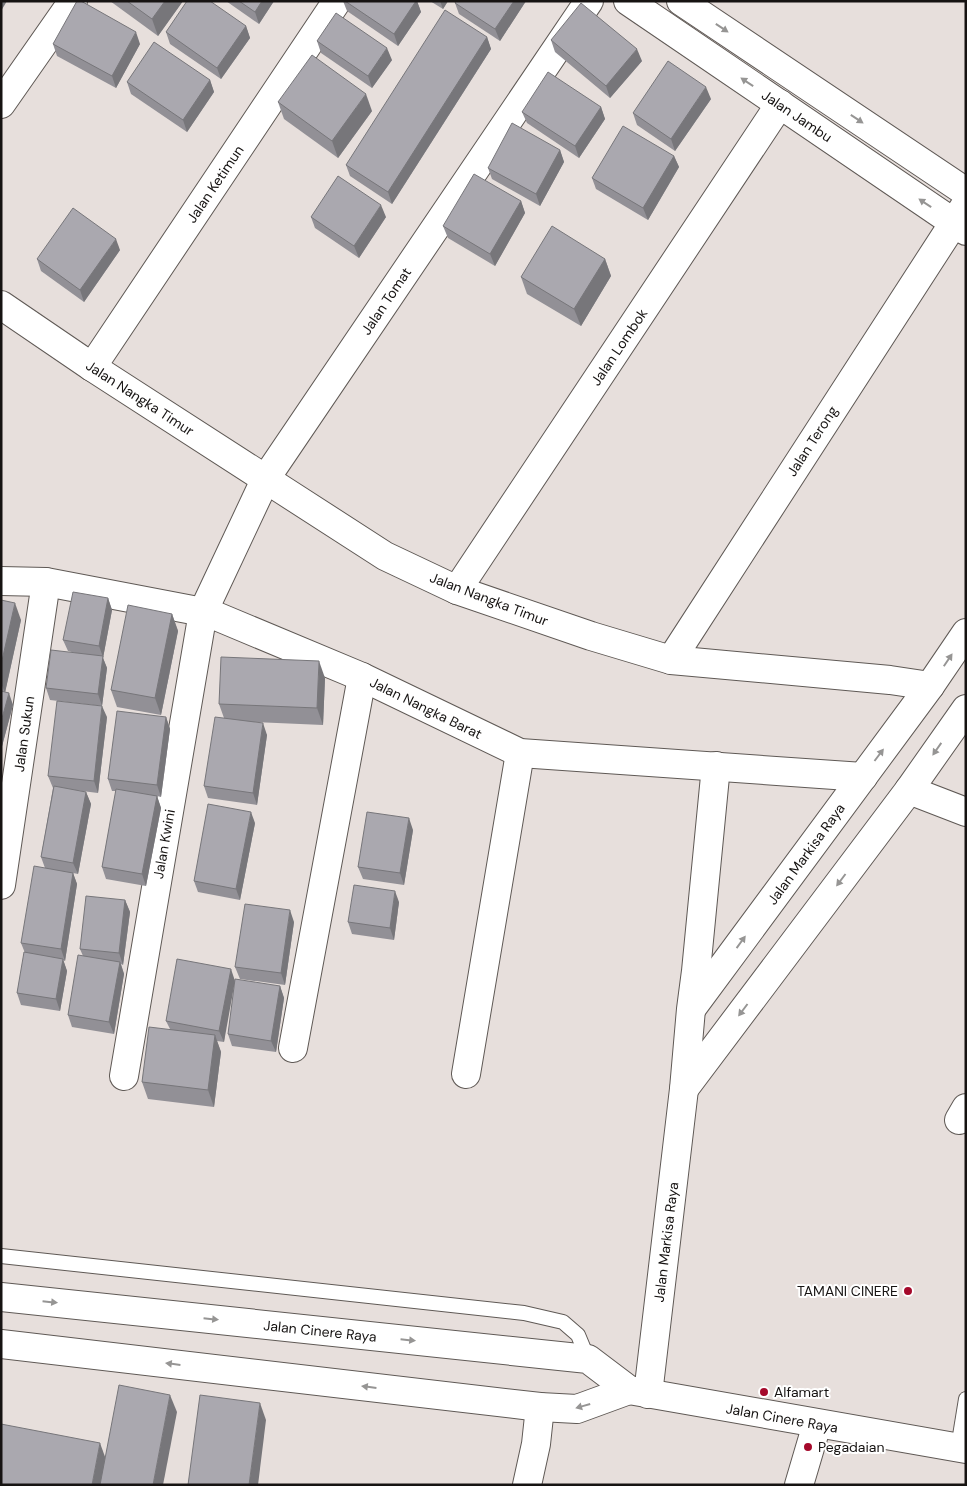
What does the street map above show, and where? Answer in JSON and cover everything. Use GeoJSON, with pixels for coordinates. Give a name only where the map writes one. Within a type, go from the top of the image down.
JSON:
{"type":"FeatureCollection","features":[{"type":"Feature","properties":{"kind":"street"},"geometry":{"type":"LineString","coordinates":[[6,87],[73,1]]}},
{"type":"Feature","properties":{"kind":"street","name":"Jalan Ketimun"},"geometry":{"type":"LineString","coordinates":[[92,367],[337,1]]}},
{"type":"Feature","properties":{"kind":"street","name":"Jalan Tomat"},"geometry":{"type":"LineString","coordinates":[[203,612],[266,478],[589,1]]}},
{"type":"Feature","properties":{"kind":"street","name":"Jalan Jambu"},"geometry":{"type":"LineString","coordinates":[[628,1],[780,104],[962,219]]}},
{"type":"Feature","properties":{"kind":"street"},"geometry":{"type":"LineString","coordinates":[[681,1],[966,192]]}},
{"type":"Feature","properties":{"kind":"street","name":"Jalan Lombok"},"geometry":{"type":"LineString","coordinates":[[457,590],[780,104]]}},
{"type":"Feature","properties":{"kind":"street","name":"Jalan Terong"},"geometry":{"type":"LineString","coordinates":[[671,660],[962,219]]}},
{"type":"Feature","properties":{"kind":"street","name":"Jalan Nangka Timur"},"geometry":{"type":"LineString","coordinates":[[1,305],[92,367],[385,556],[457,590],[591,636],[671,660],[890,680],[930,686]]}},
{"type":"Feature","properties":{"kind":"street","name":"Jalan Nangka Barat"},"geometry":{"type":"LineString","coordinates":[[1,581],[46,582],[203,612],[362,677],[520,753],[863,777]]}},
{"type":"Feature","properties":{"kind":"street","name":"Jalan Sukun"},"geometry":{"type":"LineString","coordinates":[[1,885],[46,582]]}},
{"type":"Feature","properties":{"kind":"street","name":"Jalan Kwini"},"geometry":{"type":"LineString","coordinates":[[124,1076],[203,612]]}},
{"type":"Feature","properties":{"kind":"street","name":"Jalan Markisa Raya"},"geometry":{"type":"LineString","coordinates":[[639,1392],[684,1089],[691,1009],[930,686],[966,633]]}},
{"type":"Feature","properties":{"kind":"street"},"geometry":{"type":"LineString","coordinates":[[293,1048],[362,677]]}},
{"type":"Feature","properties":{"kind":"street"},"geometry":{"type":"LineString","coordinates":[[684,1089],[909,790],[966,709]]}},
{"type":"Feature","properties":{"kind":"street"},"geometry":{"type":"LineString","coordinates":[[466,1074],[520,753]]}},
{"type":"Feature","properties":{"kind":"street"},"geometry":{"type":"LineString","coordinates":[[691,1009],[716,766]]}},
{"type":"Feature","properties":{"kind":"street"},"geometry":{"type":"LineString","coordinates":[[909,790],[966,812]]}},
{"type":"Feature","properties":{"kind":"street","name":"Jalan Cinere Raya"},"geometry":{"type":"LineString","coordinates":[[1,1297],[588,1359],[639,1392],[962,1448]]}},
{"type":"Feature","properties":{"kind":"street"},"geometry":{"type":"LineString","coordinates":[[1,1344],[540,1407],[577,1409],[639,1392]]}},
{"type":"Feature","properties":{"kind":"street"},"geometry":{"type":"LineString","coordinates":[[527,1485],[536,1444],[540,1407]]}},
{"type":"Feature","properties":{"kind":"street"},"geometry":{"type":"LineString","coordinates":[[799,1485],[816,1424]]}},
{"type":"Feature","properties":{"kind":"lane"},"geometry":{"type":"LineString","coordinates":[[1,1256],[524,1313],[563,1322],[578,1335],[588,1359]]}},
{"type":"Feature","properties":{"kind":"lane"},"geometry":{"type":"LineString","coordinates":[[962,1448],[966,1399]]}},
{"type":"Feature","properties":{"kind":"building"},"geometry":{"type":"Polygon","coordinates":[[[77,1],[81,1],[136,32],[112,76],[53,44],[77,1]]]}},
{"type":"Feature","properties":{"kind":"building"},"geometry":{"type":"Polygon","coordinates":[[[127,1],[165,1],[152,19],[127,1]]]}},
{"type":"Feature","properties":{"kind":"building"},"geometry":{"type":"Polygon","coordinates":[[[187,1],[210,1],[246,26],[217,68],[166,32],[187,1]]]}},
{"type":"Feature","properties":{"kind":"building"},"geometry":{"type":"Polygon","coordinates":[[[239,1],[262,1],[255,12],[239,1]]]}},
{"type":"Feature","properties":{"kind":"building"},"geometry":{"type":"Polygon","coordinates":[[[345,1],[416,1],[394,34],[345,1]]]}},
{"type":"Feature","properties":{"kind":"building"},"geometry":{"type":"Polygon","coordinates":[[[456,1],[514,1],[495,29],[455,3],[456,1]]]}},
{"type":"Feature","properties":{"kind":"building"},"geometry":{"type":"Polygon","coordinates":[[[581,3],[637,49],[606,86],[551,40],[581,3]]]}},
{"type":"Feature","properties":{"kind":"building"},"geometry":{"type":"Polygon","coordinates":[[[445,10],[487,37],[388,192],[346,165],[445,10]]]}},
{"type":"Feature","properties":{"kind":"building"},"geometry":{"type":"Polygon","coordinates":[[[336,13],[387,48],[368,76],[317,41],[336,13]]]}},
{"type":"Feature","properties":{"kind":"building"},"geometry":{"type":"Polygon","coordinates":[[[154,42],[210,80],[183,120],[127,82],[154,42]]]}},
{"type":"Feature","properties":{"kind":"building"},"geometry":{"type":"Polygon","coordinates":[[[312,55],[366,94],[332,141],[278,102],[312,55]]]}},
{"type":"Feature","properties":{"kind":"building"},"geometry":{"type":"Polygon","coordinates":[[[668,61],[706,87],[671,139],[633,113],[668,61]]]}},
{"type":"Feature","properties":{"kind":"building"},"geometry":{"type":"Polygon","coordinates":[[[548,72],[601,107],[575,146],[522,112],[548,72]]]}},
{"type":"Feature","properties":{"kind":"building"},"geometry":{"type":"Polygon","coordinates":[[[512,123],[560,150],[536,194],[488,168],[512,123]]]}},
{"type":"Feature","properties":{"kind":"building"},"geometry":{"type":"Polygon","coordinates":[[[623,126],[674,156],[643,208],[592,178],[623,126]]]}},
{"type":"Feature","properties":{"kind":"building"},"geometry":{"type":"Polygon","coordinates":[[[474,174],[521,201],[490,254],[443,226],[474,174]]]}},
{"type":"Feature","properties":{"kind":"building"},"geometry":{"type":"Polygon","coordinates":[[[338,176],[381,205],[354,246],[311,217],[338,176]]]}},
{"type":"Feature","properties":{"kind":"building"},"geometry":{"type":"Polygon","coordinates":[[[73,208],[116,239],[80,290],[37,259],[73,208]]]}},
{"type":"Feature","properties":{"kind":"building"},"geometry":{"type":"Polygon","coordinates":[[[552,226],[605,259],[574,309],[521,277],[552,226]]]}},
{"type":"Feature","properties":{"kind":"building"},"geometry":{"type":"Polygon","coordinates":[[[73,592],[108,598],[99,646],[63,640],[73,592]]]}},
{"type":"Feature","properties":{"kind":"building"},"geometry":{"type":"Polygon","coordinates":[[[1,600],[15,603],[1,665],[1,600]]]}},
{"type":"Feature","properties":{"kind":"building"},"geometry":{"type":"Polygon","coordinates":[[[128,605],[172,614],[155,698],[111,690],[128,605]]]}},
{"type":"Feature","properties":{"kind":"building"},"geometry":{"type":"Polygon","coordinates":[[[51,650],[103,656],[98,694],[46,688],[51,650]]]}},
{"type":"Feature","properties":{"kind":"building"},"geometry":{"type":"Polygon","coordinates":[[[221,657],[319,661],[317,708],[219,704],[221,657]]]}},
{"type":"Feature","properties":{"kind":"building"},"geometry":{"type":"Polygon","coordinates":[[[1,691],[9,693],[1,722],[1,691]]]}},
{"type":"Feature","properties":{"kind":"building"},"geometry":{"type":"Polygon","coordinates":[[[57,701],[102,706],[94,781],[48,776],[57,701]]]}},
{"type":"Feature","properties":{"kind":"building"},"geometry":{"type":"Polygon","coordinates":[[[117,711],[166,717],[157,785],[108,779],[117,711]]]}},
{"type":"Feature","properties":{"kind":"building"},"geometry":{"type":"Polygon","coordinates":[[[215,717],[263,723],[253,793],[204,786],[215,717]]]}},
{"type":"Feature","properties":{"kind":"building"},"geometry":{"type":"Polygon","coordinates":[[[54,786],[86,792],[73,863],[41,857],[54,786]]]}},
{"type":"Feature","properties":{"kind":"building"},"geometry":{"type":"Polygon","coordinates":[[[116,789],[157,796],[142,874],[102,867],[116,789]]]}},
{"type":"Feature","properties":{"kind":"building"},"geometry":{"type":"Polygon","coordinates":[[[208,804],[251,812],[236,889],[194,881],[208,804]]]}},
{"type":"Feature","properties":{"kind":"building"},"geometry":{"type":"Polygon","coordinates":[[[367,812],[409,818],[400,873],[358,867],[367,812]]]}},
{"type":"Feature","properties":{"kind":"building"},"geometry":{"type":"Polygon","coordinates":[[[34,866],[73,873],[61,949],[21,943],[34,866]]]}},
{"type":"Feature","properties":{"kind":"building"},"geometry":{"type":"Polygon","coordinates":[[[354,885],[395,891],[390,928],[348,922],[354,885]]]}},
{"type":"Feature","properties":{"kind":"building"},"geometry":{"type":"Polygon","coordinates":[[[86,896],[125,900],[119,953],[80,949],[86,896]]]}},
{"type":"Feature","properties":{"kind":"building"},"geometry":{"type":"Polygon","coordinates":[[[245,904],[290,910],[281,973],[235,967],[245,904]]]}},
{"type":"Feature","properties":{"kind":"building"},"geometry":{"type":"Polygon","coordinates":[[[24,952],[63,959],[56,999],[17,993],[24,952]]]}},
{"type":"Feature","properties":{"kind":"building"},"geometry":{"type":"Polygon","coordinates":[[[78,955],[120,962],[109,1022],[68,1015],[78,955]]]}},
{"type":"Feature","properties":{"kind":"building"},"geometry":{"type":"Polygon","coordinates":[[[177,959],[231,969],[219,1031],[166,1021],[177,959]]]}},
{"type":"Feature","properties":{"kind":"building"},"geometry":{"type":"Polygon","coordinates":[[[235,979],[280,986],[271,1041],[228,1034],[235,979]]]}},
{"type":"Feature","properties":{"kind":"building"},"geometry":{"type":"Polygon","coordinates":[[[149,1027],[215,1035],[208,1090],[142,1082],[149,1027]]]}},
{"type":"Feature","properties":{"kind":"building"},"geometry":{"type":"Polygon","coordinates":[[[119,1385],[170,1395],[153,1485],[100,1485],[119,1385]]]}},
{"type":"Feature","properties":{"kind":"building"},"geometry":{"type":"Polygon","coordinates":[[[200,1395],[260,1403],[249,1485],[188,1485],[200,1395]]]}},
{"type":"Feature","properties":{"kind":"building"},"geometry":{"type":"Polygon","coordinates":[[[1,1424],[100,1443],[92,1485],[1,1485],[1,1424]]]}},
{"type":"Feature","properties":{"kind":"place","name":"TAMANI CINERE"},"geometry":{"type":"Point","coordinates":[908,1291]}},
{"type":"Feature","properties":{"kind":"place","name":"Alfamart"},"geometry":{"type":"Point","coordinates":[764,1392]}},
{"type":"Feature","properties":{"kind":"place","name":"Pegadaian"},"geometry":{"type":"Point","coordinates":[808,1447]}}]}
